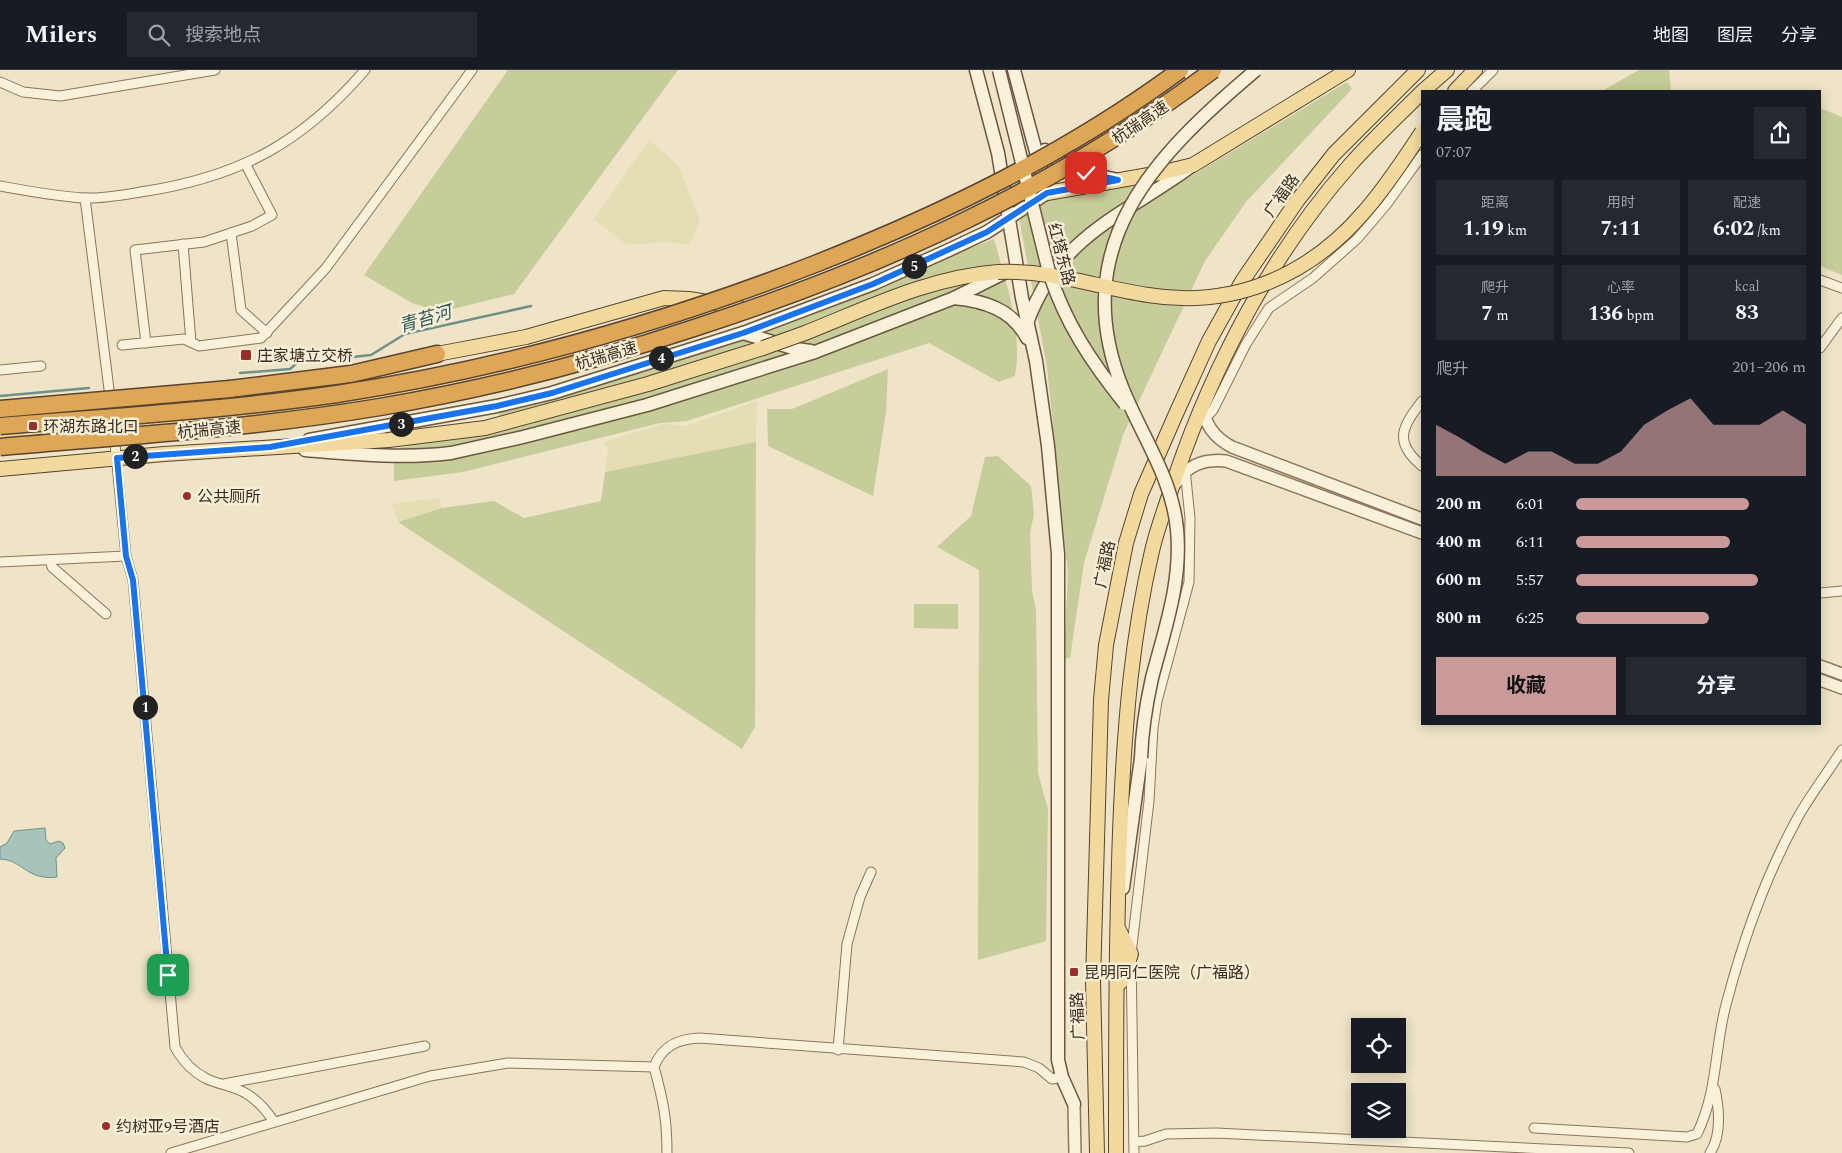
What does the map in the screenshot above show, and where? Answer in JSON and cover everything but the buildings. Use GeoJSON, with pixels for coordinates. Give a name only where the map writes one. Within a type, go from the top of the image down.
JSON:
{"type":"FeatureCollection","features":[{"type":"Feature","properties":{"kind":"highway","name":"杭瑞高速"},"geometry":{"type":"LineString","coordinates":[[0,426],[226,407],[345,392],[495,363],[628,328],[793,272],[939,212],[1057,151],[1122,110],[1180,70]]}},
{"type":"Feature","properties":{"kind":"highway","name":"杭瑞高速"},"geometry":{"type":"LineString","coordinates":[[0,446],[247,426],[382,407],[500,383],[675,335],[809,288],[970,220],[1081,160],[1141,122],[1213,70]]}},
{"type":"Feature","properties":{"kind":"highway"},"geometry":{"type":"LineString","coordinates":[[0,409],[230,389],[351,374],[437,354]]}},
{"type":"Feature","properties":{"kind":"main road"},"geometry":{"type":"LineString","coordinates":[[976,70],[998,152],[1048,446],[1058,554],[1058,1060],[1062,1077],[1074,1104]]}},
{"type":"Feature","properties":{"kind":"main road","name":"红塔东路"},"geometry":{"type":"LineString","coordinates":[[999,70],[1047,266],[1058,300],[1082,347],[1141,427]]}},
{"type":"Feature","properties":{"kind":"main road"},"geometry":{"type":"LineString","coordinates":[[1014,70],[1047,193]]}},
{"type":"Feature","properties":{"kind":"main road"},"geometry":{"type":"LineString","coordinates":[[1116,994],[1131,954],[1118,928],[1149,692],[1174,595],[1178,555],[1176,522],[1170,492],[1118,375],[1107,327],[1107,278],[1115,240],[1134,198],[1166,154],[1198,120],[1256,70]]}},
{"type":"Feature","properties":{"kind":"main road"},"geometry":{"type":"LineString","coordinates":[[1027,323],[1034,303],[1066,256],[1078,243],[1116,214],[1166,185],[1193,165],[1348,70]]}},
{"type":"Feature","properties":{"kind":"main road","name":"广福路"},"geometry":{"type":"LineString","coordinates":[[1097,1153],[1093,981],[1101,700],[1106,645],[1126,543],[1141,494],[1175,416],[1210,341],[1243,280],[1297,201],[1334,154],[1418,70]]}},
{"type":"Feature","properties":{"kind":"main road"},"geometry":{"type":"LineString","coordinates":[[1425,90],[1447,70]]}},
{"type":"Feature","properties":{"kind":"main road"},"geometry":{"type":"LineString","coordinates":[[1456,90],[1475,70]]}},
{"type":"Feature","properties":{"kind":"main road"},"geometry":{"type":"LineString","coordinates":[[1116,1153],[1116,994],[1123,770],[1133,649],[1152,550],[1189,438],[1204,412],[1228,347],[1261,288],[1314,211],[1349,166],[1421,94]]}},
{"type":"Feature","properties":{"kind":"main road"},"geometry":{"type":"LineString","coordinates":[[1028,127],[1041,146],[1066,166],[1086,173],[1118,180]]}},
{"type":"Feature","properties":{"kind":"main road"},"geometry":{"type":"LineString","coordinates":[[0,469],[117,458],[389,440],[485,428],[648,384],[763,348],[944,281],[998,272],[1053,274],[1139,294],[1177,298],[1215,297],[1256,288],[1303,266],[1340,237],[1382,190],[1421,133]]}},
{"type":"Feature","properties":{"kind":"main road"},"geometry":{"type":"LineString","coordinates":[[0,438],[289,411],[396,394],[569,357],[738,307],[885,252],[978,210],[1005,200],[1160,173],[1193,165]]}},
{"type":"Feature","properties":{"kind":"main road"},"geometry":{"type":"LineString","coordinates":[[270,447],[497,406],[552,393],[743,333],[873,284],[987,232],[1047,193]]}},
{"type":"Feature","properties":{"kind":"main road"},"geometry":{"type":"LineString","coordinates":[[270,447],[405,456],[451,453],[542,432],[647,405],[815,352],[954,298],[1017,267]]}},
{"type":"Feature","properties":{"kind":"main road"},"geometry":{"type":"LineString","coordinates":[[437,354],[526,337],[664,298],[689,299],[738,307]]}},
{"type":"Feature","properties":{"kind":"main road"},"geometry":{"type":"LineString","coordinates":[[954,298],[974,300],[996,307],[1022,328],[1033,351]]}},
{"type":"Feature","properties":{"kind":"main road"},"geometry":{"type":"LineString","coordinates":[[743,333],[796,349],[815,352]]}},
{"type":"Feature","properties":{"kind":"street"},"geometry":{"type":"LineString","coordinates":[[0,82],[24,92],[60,96],[215,70]]}},
{"type":"Feature","properties":{"kind":"street"},"geometry":{"type":"LineString","coordinates":[[0,186],[85,198],[121,195],[184,185],[246,165],[292,138],[328,109],[365,70]]}},
{"type":"Feature","properties":{"kind":"street"},"geometry":{"type":"LineString","coordinates":[[122,345],[184,338],[199,346],[261,338],[326,268],[472,70]]}},
{"type":"Feature","properties":{"kind":"street"},"geometry":{"type":"LineString","coordinates":[[1473,90],[1492,70]]}},
{"type":"Feature","properties":{"kind":"street"},"geometry":{"type":"LineString","coordinates":[[1421,156],[1386,204],[1357,238],[1313,278],[1270,308],[1246,344],[1213,410],[1204,412],[1213,433],[1232,447],[1421,519]]}},
{"type":"Feature","properties":{"kind":"street"},"geometry":{"type":"LineString","coordinates":[[146,343],[135,250],[204,242],[252,226],[272,215],[246,165]]}},
{"type":"Feature","properties":{"kind":"street"},"geometry":{"type":"LineString","coordinates":[[85,198],[114,427],[126,556],[133,580],[175,1047],[182,1060],[198,1073],[208,1080],[224,1084],[247,1094],[265,1109],[274,1122]]}},
{"type":"Feature","properties":{"kind":"street"},"geometry":{"type":"LineString","coordinates":[[231,233],[241,310],[267,333]]}},
{"type":"Feature","properties":{"kind":"street"},"geometry":{"type":"LineString","coordinates":[[183,244],[191,342]]}},
{"type":"Feature","properties":{"kind":"street"},"geometry":{"type":"LineString","coordinates":[[1821,280],[1842,288]]}},
{"type":"Feature","properties":{"kind":"street"},"geometry":{"type":"LineString","coordinates":[[1821,347],[1842,318]]}},
{"type":"Feature","properties":{"kind":"street"},"geometry":{"type":"LineString","coordinates":[[0,370],[41,366]]}},
{"type":"Feature","properties":{"kind":"street"},"geometry":{"type":"LineString","coordinates":[[1421,402],[1404,427],[1403,436],[1405,447],[1421,465]]}},
{"type":"Feature","properties":{"kind":"street"},"geometry":{"type":"LineString","coordinates":[[1134,1153],[1131,954],[1150,802],[1153,728],[1157,701],[1189,582],[1190,518],[1184,472],[1189,438]]}},
{"type":"Feature","properties":{"kind":"street"},"geometry":{"type":"LineString","coordinates":[[1170,493],[1184,472],[1194,464],[1205,461],[1226,461],[1421,533]]}},
{"type":"Feature","properties":{"kind":"street"},"geometry":{"type":"LineString","coordinates":[[1339,503],[1344,489]]}},
{"type":"Feature","properties":{"kind":"street"},"geometry":{"type":"LineString","coordinates":[[0,562],[126,556]]}},
{"type":"Feature","properties":{"kind":"street"},"geometry":{"type":"LineString","coordinates":[[50,560],[52,567],[106,614]]}},
{"type":"Feature","properties":{"kind":"street"},"geometry":{"type":"LineString","coordinates":[[1821,593],[1842,591]]}},
{"type":"Feature","properties":{"kind":"street"},"geometry":{"type":"LineString","coordinates":[[1821,666],[1842,674]]}},
{"type":"Feature","properties":{"kind":"street"},"geometry":{"type":"LineString","coordinates":[[1821,680],[1842,688]]}},
{"type":"Feature","properties":{"kind":"street"},"geometry":{"type":"LineString","coordinates":[[1534,1128],[1688,1138],[1697,1134],[1714,1086],[1726,1004],[1745,937],[1772,868],[1799,816],[1842,750]]}},
{"type":"Feature","properties":{"kind":"street"},"geometry":{"type":"LineString","coordinates":[[838,1050],[847,944],[860,897],[871,872]]}},
{"type":"Feature","properties":{"kind":"street"},"geometry":{"type":"LineString","coordinates":[[667,1153],[667,1123],[662,1093],[654,1067],[661,1053],[683,1039],[700,1038],[838,1050],[1024,1062],[1039,1068],[1052,1079],[1062,1077]]}},
{"type":"Feature","properties":{"kind":"street"},"geometry":{"type":"LineString","coordinates":[[224,1084],[425,1046]]}},
{"type":"Feature","properties":{"kind":"street"},"geometry":{"type":"LineString","coordinates":[[171,1153],[430,1076],[461,1070],[508,1063],[654,1067]]}},
{"type":"Feature","properties":{"kind":"street"},"geometry":{"type":"LineString","coordinates":[[1710,1153],[1715,1144],[1719,1110],[1714,1086]]}},
{"type":"Feature","properties":{"kind":"street"},"geometry":{"type":"LineString","coordinates":[[1074,1104],[1075,1153]]}},
{"type":"Feature","properties":{"kind":"street"},"geometry":{"type":"LineString","coordinates":[[1134,1142],[1145,1142],[1166,1134],[1216,1133],[1629,1153]]}},
{"type":"Feature","properties":{"kind":"shaded area"},"geometry":{"type":"Polygon","coordinates":[[[649,140],[679,166],[700,221],[689,245],[668,242],[627,245],[594,219],[649,140]]]}},
{"type":"Feature","properties":{"kind":"shaded area"},"geometry":{"type":"Polygon","coordinates":[[[757,401],[756,442],[605,472],[608,449],[603,442],[664,424],[685,426],[757,401]]]}},
{"type":"Feature","properties":{"kind":"shaded area"},"geometry":{"type":"Polygon","coordinates":[[[439,498],[442,508],[398,522],[392,504],[439,498]]]}},
{"type":"Feature","properties":{"kind":"green space"},"geometry":{"type":"Polygon","coordinates":[[[508,70],[678,70],[514,294],[440,312],[412,303],[364,275],[508,70]]]}},
{"type":"Feature","properties":{"kind":"green space"},"geometry":{"type":"Polygon","coordinates":[[[1639,70],[1669,70],[1671,90],[1604,90],[1639,70]]]}},
{"type":"Feature","properties":{"kind":"green space"},"geometry":{"type":"Polygon","coordinates":[[[1347,82],[1352,89],[1246,202],[1205,261],[1123,435],[1084,563],[1070,658],[1064,659],[1068,574],[1047,367],[1019,218],[1051,197],[1118,187],[1178,184],[1347,82]]]}},
{"type":"Feature","properties":{"kind":"green space"},"geometry":{"type":"Polygon","coordinates":[[[1821,108],[1842,117],[1842,275],[1821,266],[1821,108]]]}},
{"type":"Feature","properties":{"kind":"green space"},"geometry":{"type":"Polygon","coordinates":[[[994,239],[1008,289],[1015,324],[1017,359],[1015,376],[999,382],[929,343],[687,421],[660,423],[463,472],[394,481],[394,449],[501,426],[499,413],[731,345],[883,288],[932,263],[994,239]]]}},
{"type":"Feature","properties":{"kind":"green space"},"geometry":{"type":"Polygon","coordinates":[[[888,369],[886,412],[873,496],[768,446],[767,409],[792,409],[888,369]]]}},
{"type":"Feature","properties":{"kind":"green space"},"geometry":{"type":"Polygon","coordinates":[[[756,442],[755,727],[742,749],[398,522],[442,508],[494,501],[524,518],[601,501],[605,472],[756,442]]]}},
{"type":"Feature","properties":{"kind":"green space"},"geometry":{"type":"Polygon","coordinates":[[[998,456],[1031,486],[1034,514],[1030,533],[1032,591],[1036,609],[1038,773],[1048,809],[1046,941],[978,960],[979,570],[937,547],[971,516],[985,457],[998,456]]]}},
{"type":"Feature","properties":{"kind":"green space"},"geometry":{"type":"Polygon","coordinates":[[[914,604],[958,604],[958,629],[914,628],[914,604]]]}},
{"type":"Feature","properties":{"kind":"water"},"geometry":{"type":"Polygon","coordinates":[[[45,828],[46,840],[50,844],[59,841],[63,843],[65,848],[56,858],[57,877],[39,876],[8,860],[0,859],[0,847],[7,843],[14,831],[45,828]]]}},
{"type":"Feature","properties":{"kind":"waterway","name":"青苔河"},"geometry":{"type":"LineString","coordinates":[[240,373],[290,369],[297,363],[371,355],[405,334],[531,306]]}},
{"type":"Feature","properties":{"kind":"waterway","name":"青苔河"},"geometry":{"type":"LineString","coordinates":[[0,396],[89,388]]}},
{"type":"Feature","properties":{"kind":"place","name":"庄家塘立交桥"},"geometry":{"type":"Point","coordinates":[246,355]}},
{"type":"Feature","properties":{"kind":"place","name":"环湖东路北口"},"geometry":{"type":"Point","coordinates":[33,426]}},
{"type":"Feature","properties":{"kind":"place","name":"公共厕所"},"geometry":{"type":"Point","coordinates":[187,496]}},
{"type":"Feature","properties":{"kind":"place","name":"昆明同仁医院（广福路）"},"geometry":{"type":"Point","coordinates":[1074,972]}},
{"type":"Feature","properties":{"kind":"place","name":"约树亚9号酒店"},"geometry":{"type":"Point","coordinates":[106,1126]}},
{"type":"Feature","properties":{"kind":"route"},"geometry":{"type":"LineString","coordinates":[[168,975],[133,580],[126,556],[117,458],[270,447],[497,406],[552,393],[743,333],[873,284],[987,232],[1047,193],[1118,180],[1086,173]]}}]}
